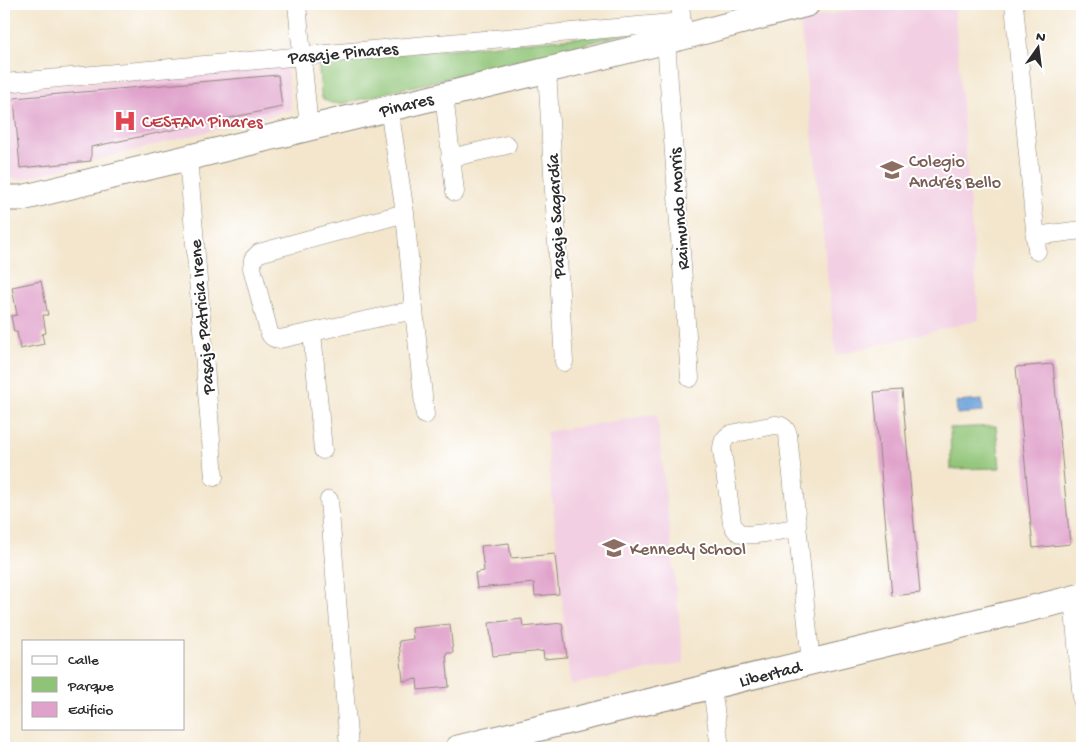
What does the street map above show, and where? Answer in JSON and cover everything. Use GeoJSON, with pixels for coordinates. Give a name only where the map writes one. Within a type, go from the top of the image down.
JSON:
{"type":"FeatureCollection","features":[{"type":"Feature","properties":{"kind":"street"},"geometry":{"type":"LineString","coordinates":[[297,4],[309,128]]}},
{"type":"Feature","properties":{"kind":"street","name":"Raimundo Morris"},"geometry":{"type":"LineString","coordinates":[[680,4],[677,33],[690,378]]}},
{"type":"Feature","properties":{"kind":"street","name":"Pinares"},"geometry":{"type":"LineString","coordinates":[[4,198],[22,198],[188,158],[547,70],[677,33],[806,4]]}},
{"type":"Feature","properties":{"kind":"street"},"geometry":{"type":"LineString","coordinates":[[1014,4],[1036,244],[1082,230]]}},
{"type":"Feature","properties":{"kind":"street","name":"Pasaje Pinares"},"geometry":{"type":"LineString","coordinates":[[4,83],[302,56],[677,33]]}},
{"type":"Feature","properties":{"kind":"street","name":"Pasaje Sagardía"},"geometry":{"type":"LineString","coordinates":[[547,70],[564,362]]}},
{"type":"Feature","properties":{"kind":"street"},"geometry":{"type":"LineString","coordinates":[[444,95],[454,192]]}},
{"type":"Feature","properties":{"kind":"street"},"geometry":{"type":"LineString","coordinates":[[389,108],[406,213],[425,415]]}},
{"type":"Feature","properties":{"kind":"street"},"geometry":{"type":"LineString","coordinates":[[450,158],[507,145]]}},
{"type":"Feature","properties":{"kind":"street","name":"Pasaje Patricia Irene"},"geometry":{"type":"LineString","coordinates":[[188,158],[214,477]]}},
{"type":"Feature","properties":{"kind":"street"},"geometry":{"type":"LineString","coordinates":[[406,213],[259,253],[253,258],[252,268],[270,335],[280,340],[414,310]]}},
{"type":"Feature","properties":{"kind":"street"},"geometry":{"type":"LineString","coordinates":[[312,332],[323,450]]}},
{"type":"Feature","properties":{"kind":"street"},"geometry":{"type":"LineString","coordinates":[[797,528],[747,535],[737,532],[732,523],[722,450],[723,440],[727,436],[775,425],[779,425],[786,430],[788,435],[811,663]]}},
{"type":"Feature","properties":{"kind":"street"},"geometry":{"type":"LineString","coordinates":[[329,500],[349,748]]}},
{"type":"Feature","properties":{"kind":"street"},"geometry":{"type":"LineString","coordinates":[[1077,598],[1082,700]]}},
{"type":"Feature","properties":{"kind":"street","name":"Libertad"},"geometry":{"type":"LineString","coordinates":[[458,748],[1077,598]]}},
{"type":"Feature","properties":{"kind":"street"},"geometry":{"type":"LineString","coordinates":[[712,687],[720,748]]}},
{"type":"Feature","properties":{"kind":"shaded area","name":"Colegio Andrés Bello"},"geometry":{"type":"Polygon","coordinates":[[[881,4],[954,4],[979,320],[836,355],[800,21],[881,4]]]}},
{"type":"Feature","properties":{"kind":"shaded area","name":"CESFAM Pinares"},"geometry":{"type":"Polygon","coordinates":[[[287,67],[291,110],[18,180],[8,177],[4,133],[4,90],[287,67]]]}},
{"type":"Feature","properties":{"kind":"shaded area","name":"Kennedy School"},"geometry":{"type":"Polygon","coordinates":[[[657,414],[684,663],[570,685],[546,432],[657,414]]]}},
{"type":"Feature","properties":{"kind":"green space"},"geometry":{"type":"Polygon","coordinates":[[[630,33],[345,103],[333,103],[322,98],[318,61],[630,33]]]}},
{"type":"Feature","properties":{"kind":"green space"},"geometry":{"type":"Polygon","coordinates":[[[996,426],[1000,468],[951,469],[950,428],[996,426]]]}},
{"type":"Feature","properties":{"kind":"water"},"geometry":{"type":"Polygon","coordinates":[[[982,400],[983,412],[957,414],[956,402],[982,400]]]}},
{"type":"Feature","properties":{"kind":"building","name":"CESFAM Pinares"},"geometry":{"type":"Polygon","coordinates":[[[278,75],[282,107],[91,147],[91,161],[20,168],[14,98],[278,75]]]}},
{"type":"Feature","properties":{"kind":"building"},"geometry":{"type":"Polygon","coordinates":[[[41,281],[48,315],[43,315],[46,333],[42,334],[44,344],[20,349],[17,332],[14,332],[11,316],[17,315],[12,287],[41,281]]]}},
{"type":"Feature","properties":{"kind":"building"},"geometry":{"type":"Polygon","coordinates":[[[1053,364],[1070,544],[1033,548],[1016,367],[1053,364]]]}},
{"type":"Feature","properties":{"kind":"building"},"geometry":{"type":"Polygon","coordinates":[[[902,390],[920,593],[892,596],[874,392],[902,390]]]}},
{"type":"Feature","properties":{"kind":"building"},"geometry":{"type":"Polygon","coordinates":[[[509,543],[511,558],[555,554],[559,594],[535,596],[534,583],[477,588],[475,573],[484,571],[481,546],[509,543]]]}},
{"type":"Feature","properties":{"kind":"building"},"geometry":{"type":"Polygon","coordinates":[[[522,619],[523,627],[562,623],[567,657],[544,659],[543,651],[493,656],[489,623],[522,619]]]}},
{"type":"Feature","properties":{"kind":"building"},"geometry":{"type":"Polygon","coordinates":[[[450,624],[453,653],[446,653],[449,687],[418,690],[417,679],[403,681],[399,641],[413,639],[412,628],[450,624]]]}},
{"type":"Feature","properties":{"kind":"place","name":"CESFAM Pinares"},"geometry":{"type":"Point","coordinates":[125,121]}},
{"type":"Feature","properties":{"kind":"place","name":"Colegio Andrés Bello"},"geometry":{"type":"Point","coordinates":[892,170]}},
{"type":"Feature","properties":{"kind":"place","name":"Kennedy School"},"geometry":{"type":"Point","coordinates":[614,548]}}]}
